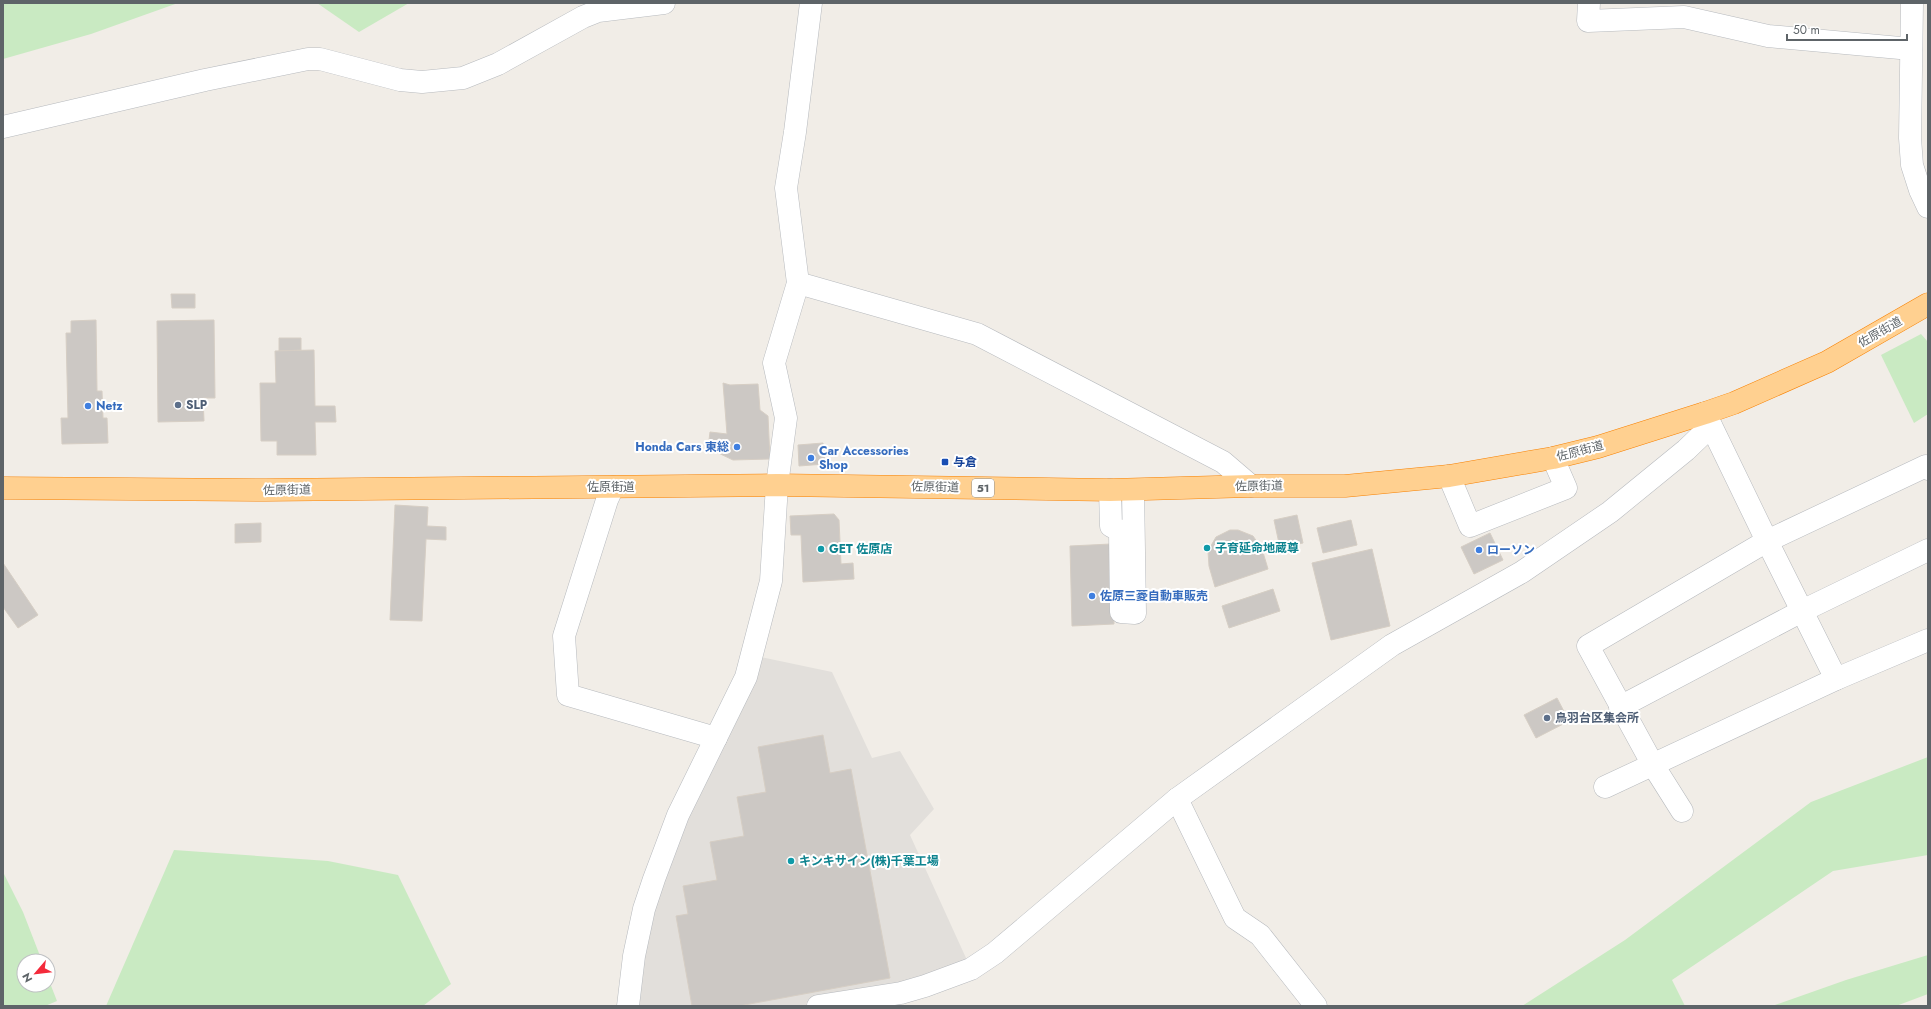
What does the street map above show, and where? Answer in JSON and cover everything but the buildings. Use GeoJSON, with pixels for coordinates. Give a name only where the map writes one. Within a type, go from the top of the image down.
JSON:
{"type":"FeatureCollection","features":[{"type":"Feature","properties":{"kind":"highway","name":"佐原街道"},"geometry":{"type":"LineString","coordinates":[[3,488],[266,490],[777,485],[1133,490],[1251,486],[1346,486],[1449,476],[1553,458],[1708,420],[1734,403],[1827,362],[1928,304]]}},
{"type":"Feature","properties":{"kind":"street"},"geometry":{"type":"LineString","coordinates":[[3,127],[205,80],[308,59],[320,59],[400,80],[422,82],[462,78],[498,64],[583,17],[598,11],[664,3]]}},
{"type":"Feature","properties":{"kind":"street"},"geometry":{"type":"LineString","coordinates":[[628,1006],[634,956],[644,909],[654,879],[678,815],[746,677],[771,581],[777,485],[786,418],[774,363],[798,283],[786,188],[796,132],[811,3]]}},
{"type":"Feature","properties":{"kind":"street"},"geometry":{"type":"LineString","coordinates":[[1589,3],[1588,21],[1684,17],[1768,36],[1911,49]]}},
{"type":"Feature","properties":{"kind":"street"},"geometry":{"type":"LineString","coordinates":[[1912,3],[1910,138],[1912,164],[1920,190],[1928,207]]}},
{"type":"Feature","properties":{"kind":"street"},"geometry":{"type":"LineString","coordinates":[[798,283],[977,334],[1223,462],[1251,486]]}},
{"type":"Feature","properties":{"kind":"street"},"geometry":{"type":"LineString","coordinates":[[818,1006],[901,993],[971,969],[995,953],[1177,799],[1392,645],[1522,572],[1610,512],[1686,450],[1708,420],[1836,679]]}},
{"type":"Feature","properties":{"kind":"street"},"geometry":{"type":"LineString","coordinates":[[1449,476],[1470,526],[1566,488],[1553,458]]}},
{"type":"Feature","properties":{"kind":"street"},"geometry":{"type":"LineString","coordinates":[[1682,811],[1653,765],[1588,646],[1767,541],[1927,466]]}},
{"type":"Feature","properties":{"kind":"street"},"geometry":{"type":"LineString","coordinates":[[613,487],[607,500],[564,636],[568,695],[716,738]]}},
{"type":"Feature","properties":{"kind":"street"},"geometry":{"type":"LineString","coordinates":[[1110,490],[1111,526],[1120,531],[1121,612],[1135,613],[1133,490]]}},
{"type":"Feature","properties":{"kind":"street"},"geometry":{"type":"LineString","coordinates":[[1620,707],[1802,611],[1928,550]]}},
{"type":"Feature","properties":{"kind":"street"},"geometry":{"type":"LineString","coordinates":[[1605,787],[1836,679],[1927,641]]}},
{"type":"Feature","properties":{"kind":"street"},"geometry":{"type":"LineString","coordinates":[[1177,799],[1236,918],[1260,935],[1316,1006]]}},
{"type":"Feature","properties":{"kind":"shaded area"},"geometry":{"type":"Polygon","coordinates":[[[752,655],[832,672],[872,758],[900,751],[934,809],[910,835],[971,969],[818,1006],[628,1006],[634,956],[752,655]]]}},
{"type":"Feature","properties":{"kind":"green space"},"geometry":{"type":"Polygon","coordinates":[[[3,3],[178,3],[91,34],[3,59],[3,3]]]}},
{"type":"Feature","properties":{"kind":"green space"},"geometry":{"type":"Polygon","coordinates":[[[317,3],[409,3],[359,32],[317,3]]]}},
{"type":"Feature","properties":{"kind":"green space"},"geometry":{"type":"Polygon","coordinates":[[[1921,334],[1928,342],[1928,414],[1914,423],[1881,355],[1921,334]]]}},
{"type":"Feature","properties":{"kind":"green space"},"geometry":{"type":"Polygon","coordinates":[[[1928,757],[1928,855],[1833,871],[1672,980],[1685,1006],[1522,1006],[1625,940],[1811,802],[1928,757]]]}},
{"type":"Feature","properties":{"kind":"green space"},"geometry":{"type":"Polygon","coordinates":[[[174,850],[328,861],[398,875],[451,984],[423,1006],[106,1006],[174,850]]]}},
{"type":"Feature","properties":{"kind":"green space"},"geometry":{"type":"Polygon","coordinates":[[[3,872],[23,912],[39,953],[16,953],[16,993],[54,993],[57,1001],[45,1006],[3,1006],[3,872]]]}},
{"type":"Feature","properties":{"kind":"green space"},"geometry":{"type":"Polygon","coordinates":[[[1928,955],[1928,994],[1896,1006],[1772,1006],[1846,980],[1928,955]]]}},
{"type":"Feature","properties":{"kind":"place","name":"SLP"},"geometry":{"type":"Point","coordinates":[178,405]}},
{"type":"Feature","properties":{"kind":"place","name":"Netz"},"geometry":{"type":"Point","coordinates":[88,406]}},
{"type":"Feature","properties":{"kind":"place","name":"Honda Cars 東総"},"geometry":{"type":"Point","coordinates":[737,447]}},
{"type":"Feature","properties":{"kind":"place","name":"Car Accessories Shop"},"geometry":{"type":"Point","coordinates":[811,458]}},
{"type":"Feature","properties":{"kind":"place","name":"与倉"},"geometry":{"type":"Point","coordinates":[945,462]}},
{"type":"Feature","properties":{"kind":"place","name":"子育延命地蔵尊"},"geometry":{"type":"Point","coordinates":[1207,548]}},
{"type":"Feature","properties":{"kind":"place","name":"GET 佐原店"},"geometry":{"type":"Point","coordinates":[821,549]}},
{"type":"Feature","properties":{"kind":"place","name":"ローソン"},"geometry":{"type":"Point","coordinates":[1479,550]}},
{"type":"Feature","properties":{"kind":"place","name":"佐原三菱自動車販売"},"geometry":{"type":"Point","coordinates":[1092,596]}},
{"type":"Feature","properties":{"kind":"place","name":"鳥羽台区集会所"},"geometry":{"type":"Point","coordinates":[1547,718]}},
{"type":"Feature","properties":{"kind":"place","name":"キンキサイン(株)千葉工場"},"geometry":{"type":"Point","coordinates":[791,861]}}]}
